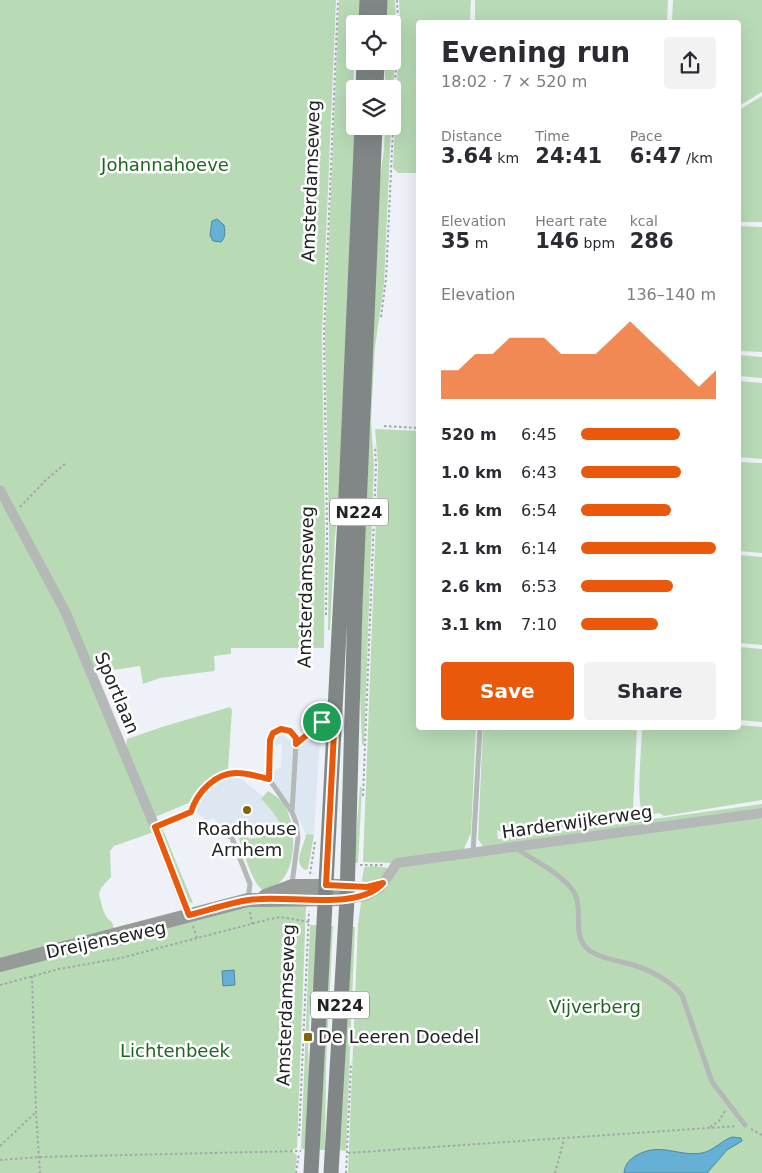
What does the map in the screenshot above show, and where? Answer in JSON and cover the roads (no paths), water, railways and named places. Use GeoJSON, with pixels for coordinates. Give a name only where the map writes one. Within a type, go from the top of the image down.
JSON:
{"type":"FeatureCollection","features":[{"type":"Feature","properties":{"kind":"main road"},"geometry":{"type":"LineString","coordinates":[[366,15],[367,0]]}},
{"type":"Feature","properties":{"kind":"main road"},"geometry":{"type":"LineString","coordinates":[[379,15],[380,0]]}},
{"type":"Feature","properties":{"kind":"main road","name":"Amsterdamseweg"},"geometry":{"type":"LineString","coordinates":[[311,1173],[306,1152],[326,892],[362,135]]}},
{"type":"Feature","properties":{"kind":"main road","name":"N224"},"geometry":{"type":"LineString","coordinates":[[331,1173],[347,892],[355,605],[375,135]]}},
{"type":"Feature","properties":{"kind":"main road","name":"Dreijenseweg"},"geometry":{"type":"LineString","coordinates":[[0,965],[189,915],[291,892],[309,885],[326,892],[347,892]]}},
{"type":"Feature","properties":{"kind":"main road","name":"Dreijenseweg"},"geometry":{"type":"LineString","coordinates":[[291,892],[309,900],[326,892]]}},
{"type":"Feature","properties":{"kind":"street","name":"Sportlaan"},"geometry":{"type":"LineString","coordinates":[[0,490],[66,613],[155,827],[189,915]]}},
{"type":"Feature","properties":{"kind":"street","name":"Harderwijkerweg"},"geometry":{"type":"LineString","coordinates":[[347,892],[365,896],[373,892],[383,883],[397,864],[762,813]]}},
{"type":"Feature","properties":{"kind":"lane"},"geometry":{"type":"LineString","coordinates":[[296,744],[335,713]]}},
{"type":"Feature","properties":{"kind":"lane"},"geometry":{"type":"LineString","coordinates":[[291,892],[298,838],[296,822],[282,796],[269,779],[270,740],[273,733],[281,729],[290,731],[296,738],[292,812]]}},
{"type":"Feature","properties":{"kind":"lane"},"geometry":{"type":"LineString","coordinates":[[474,853],[480,730]]}},
{"type":"Feature","properties":{"kind":"lane"},"geometry":{"type":"LineString","coordinates":[[155,827],[191,812],[197,797],[205,788],[226,774],[238,773],[269,779]]}},
{"type":"Feature","properties":{"kind":"lane"},"geometry":{"type":"LineString","coordinates":[[219,828],[232,838],[250,884],[253,900]]}},
{"type":"Feature","properties":{"kind":"lane"},"geometry":{"type":"LineString","coordinates":[[513,847],[555,873],[570,888],[577,900],[580,937],[583,944],[606,958],[641,968],[661,977],[676,988],[686,1003],[709,1076],[746,1126]]}},
{"type":"Feature","properties":{"kind":"water"},"geometry":{"type":"Polygon","coordinates":[[[217,219],[224,225],[225,232],[221,242],[213,241],[210,235],[212,221],[217,219]]]}},
{"type":"Feature","properties":{"kind":"water"},"geometry":{"type":"Polygon","coordinates":[[[234,970],[235,985],[223,986],[222,971],[234,970]]]}},
{"type":"Feature","properties":{"kind":"water"},"geometry":{"type":"Polygon","coordinates":[[[732,1137],[741,1138],[742,1141],[727,1150],[707,1173],[624,1173],[626,1165],[630,1161],[646,1151],[662,1150],[694,1154],[702,1153],[732,1137]]]}},
{"type":"Feature","properties":{"kind":"place","name":"Roadhouse Arnhem"},"geometry":{"type":"Point","coordinates":[247,810]}},
{"type":"Feature","properties":{"kind":"place","name":"De Leeren Doedel"},"geometry":{"type":"Point","coordinates":[308,1037]}},
{"type":"Feature","properties":{"kind":"park label","name":"Johannahoeve"},"geometry":{"type":"Point","coordinates":[165,165]}},
{"type":"Feature","properties":{"kind":"park label","name":"Vijverberg"},"geometry":{"type":"Point","coordinates":[595,1007]}},
{"type":"Feature","properties":{"kind":"park label","name":"Lichtenbeek"},"geometry":{"type":"Point","coordinates":[175,1051]}}]}
